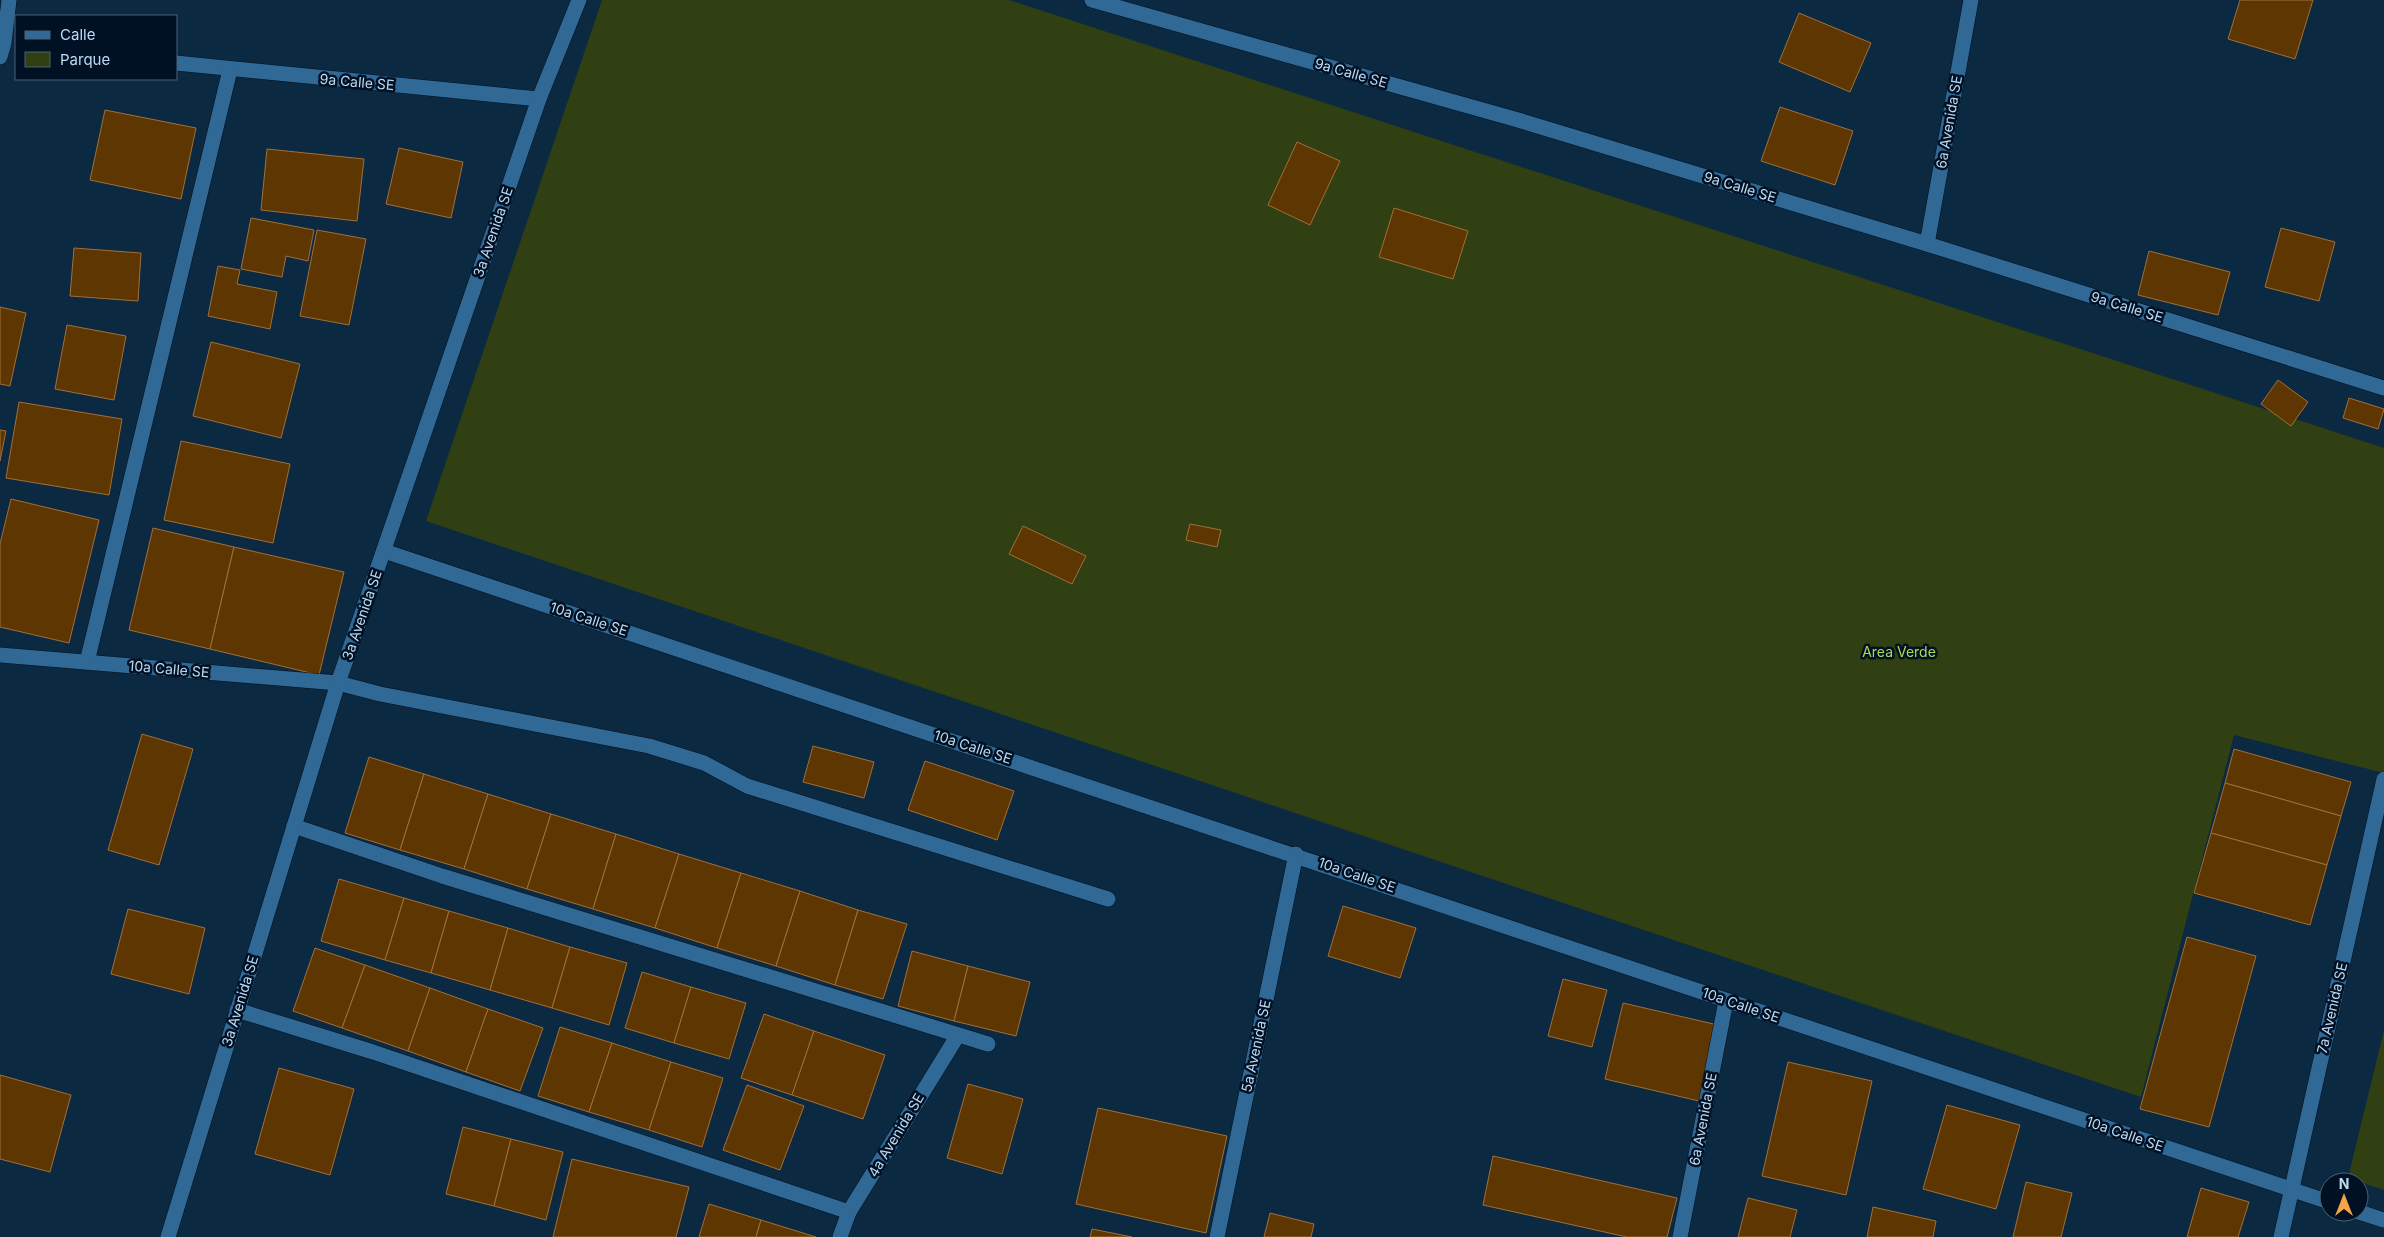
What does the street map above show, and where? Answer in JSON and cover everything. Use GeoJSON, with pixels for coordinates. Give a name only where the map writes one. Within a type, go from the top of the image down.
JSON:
{"type":"FeatureCollection","features":[{"type":"Feature","properties":{"kind":"street"},"geometry":{"type":"LineString","coordinates":[[5,47],[10,0]]}},
{"type":"Feature","properties":{"kind":"street","name":"3a Avenida SE"},"geometry":{"type":"LineString","coordinates":[[168,1237],[338,683],[539,99],[579,0]]}},
{"type":"Feature","properties":{"kind":"street","name":"9a Calle SE"},"geometry":{"type":"LineString","coordinates":[[1092,0],[1518,120],[1927,244],[2384,388]]}},
{"type":"Feature","properties":{"kind":"street","name":"6a Avenida SE"},"geometry":{"type":"LineString","coordinates":[[1927,244],[1971,0]]}},
{"type":"Feature","properties":{"kind":"street","name":"9a Calle SE"},"geometry":{"type":"LineString","coordinates":[[178,63],[230,70],[539,99]]}},
{"type":"Feature","properties":{"kind":"street"},"geometry":{"type":"LineString","coordinates":[[87,662],[230,70]]}},
{"type":"Feature","properties":{"kind":"street","name":"10a Calle SE"},"geometry":{"type":"LineString","coordinates":[[384,550],[1296,854],[2319,1199]]}},
{"type":"Feature","properties":{"kind":"street","name":"10a Calle SE"},"geometry":{"type":"LineString","coordinates":[[0,655],[338,683],[380,694],[649,746],[704,763],[747,786],[1108,899]]}},
{"type":"Feature","properties":{"kind":"street","name":"7a Avenida SE"},"geometry":{"type":"LineString","coordinates":[[2281,1237],[2384,779]]}},
{"type":"Feature","properties":{"kind":"street"},"geometry":{"type":"LineString","coordinates":[[294,826],[442,876],[988,1044]]}},
{"type":"Feature","properties":{"kind":"street","name":"5a Avenida SE"},"geometry":{"type":"LineString","coordinates":[[1217,1237],[1296,854]]}},
{"type":"Feature","properties":{"kind":"street","name":"6a Avenida SE"},"geometry":{"type":"LineString","coordinates":[[1680,1237],[1726,1000]]}},
{"type":"Feature","properties":{"kind":"street"},"geometry":{"type":"LineString","coordinates":[[237,1010],[373,1052],[849,1212]]}},
{"type":"Feature","properties":{"kind":"street","name":"4a Avenida SE"},"geometry":{"type":"LineString","coordinates":[[840,1237],[849,1212],[958,1034]]}},
{"type":"Feature","properties":{"kind":"street"},"geometry":{"type":"LineString","coordinates":[[2369,1215],[2384,1220]]}},
{"type":"Feature","properties":{"kind":"green space","name":"Area Verde"},"geometry":{"type":"Polygon","coordinates":[[[602,0],[1009,0],[2384,448],[2384,773],[2234,735],[2141,1097],[426,521],[602,0]]]}},
{"type":"Feature","properties":{"kind":"green space"},"geometry":{"type":"Polygon","coordinates":[[[2384,1030],[2384,1190],[2369,1185],[2369,1172],[2349,1172],[2384,1030]]]}},
{"type":"Feature","properties":{"kind":"building"},"geometry":{"type":"Polygon","coordinates":[[[2240,0],[2313,0],[2295,59],[2228,39],[2240,0]]]}},
{"type":"Feature","properties":{"kind":"building"},"geometry":{"type":"Polygon","coordinates":[[[1799,13],[1871,43],[1850,92],[1779,62],[1799,13]]]}},
{"type":"Feature","properties":{"kind":"building"},"geometry":{"type":"Polygon","coordinates":[[[1780,107],[1853,131],[1835,185],[1761,161],[1780,107]]]}},
{"type":"Feature","properties":{"kind":"building"},"geometry":{"type":"Polygon","coordinates":[[[105,110],[196,128],[181,199],[90,180],[105,110]]]}},
{"type":"Feature","properties":{"kind":"building"},"geometry":{"type":"Polygon","coordinates":[[[1297,142],[1340,161],[1310,225],[1268,205],[1297,142]]]}},
{"type":"Feature","properties":{"kind":"building"},"geometry":{"type":"Polygon","coordinates":[[[399,148],[463,162],[451,218],[386,204],[399,148]]]}},
{"type":"Feature","properties":{"kind":"building"},"geometry":{"type":"Polygon","coordinates":[[[267,149],[364,159],[357,221],[261,210],[267,149]]]}},
{"type":"Feature","properties":{"kind":"building"},"geometry":{"type":"Polygon","coordinates":[[[1394,208],[1468,231],[1453,279],[1379,257],[1394,208]]]}},
{"type":"Feature","properties":{"kind":"building"},"geometry":{"type":"Polygon","coordinates":[[[251,218],[314,230],[308,261],[286,256],[282,277],[241,269],[251,218]]]}},
{"type":"Feature","properties":{"kind":"building"},"geometry":{"type":"Polygon","coordinates":[[[2281,228],[2335,242],[2319,301],[2265,287],[2281,228]]]}},
{"type":"Feature","properties":{"kind":"building"},"geometry":{"type":"Polygon","coordinates":[[[317,230],[366,239],[349,325],[300,316],[317,230]]]}},
{"type":"Feature","properties":{"kind":"building"},"geometry":{"type":"Polygon","coordinates":[[[74,248],[141,253],[138,301],[70,296],[74,248]]]}},
{"type":"Feature","properties":{"kind":"building"},"geometry":{"type":"Polygon","coordinates":[[[2149,251],[2230,272],[2218,315],[2138,295],[2149,251]]]}},
{"type":"Feature","properties":{"kind":"building"},"geometry":{"type":"Polygon","coordinates":[[[218,266],[240,270],[237,284],[277,292],[270,329],[208,316],[218,266]]]}},
{"type":"Feature","properties":{"kind":"building"},"geometry":{"type":"Polygon","coordinates":[[[0,307],[26,313],[10,386],[0,384],[0,307]]]}},
{"type":"Feature","properties":{"kind":"building"},"geometry":{"type":"Polygon","coordinates":[[[67,325],[126,336],[114,400],[55,389],[67,325]]]}},
{"type":"Feature","properties":{"kind":"building"},"geometry":{"type":"Polygon","coordinates":[[[211,342],[300,364],[281,438],[193,416],[211,342]]]}},
{"type":"Feature","properties":{"kind":"building"},"geometry":{"type":"Polygon","coordinates":[[[2278,380],[2308,402],[2291,426],[2261,404],[2278,380]]]}},
{"type":"Feature","properties":{"kind":"building"},"geometry":{"type":"Polygon","coordinates":[[[2349,398],[2384,409],[2378,429],[2343,418],[2349,398]]]}},
{"type":"Feature","properties":{"kind":"building"},"geometry":{"type":"Polygon","coordinates":[[[19,402],[122,419],[109,495],[6,478],[19,402]]]}},
{"type":"Feature","properties":{"kind":"building"},"geometry":{"type":"Polygon","coordinates":[[[0,430],[6,431],[0,461],[0,430]]]}},
{"type":"Feature","properties":{"kind":"building"},"geometry":{"type":"Polygon","coordinates":[[[181,441],[290,464],[273,543],[164,520],[181,441]]]}},
{"type":"Feature","properties":{"kind":"building"},"geometry":{"type":"Polygon","coordinates":[[[11,499],[99,520],[69,643],[0,627],[0,544],[11,499]]]}},
{"type":"Feature","properties":{"kind":"building"},"geometry":{"type":"Polygon","coordinates":[[[1190,524],[1221,530],[1217,547],[1186,540],[1190,524]]]}},
{"type":"Feature","properties":{"kind":"building"},"geometry":{"type":"Polygon","coordinates":[[[1023,526],[1086,556],[1072,584],[1009,554],[1023,526]]]}},
{"type":"Feature","properties":{"kind":"building"},"geometry":{"type":"Polygon","coordinates":[[[153,528],[234,547],[210,649],[129,630],[153,528]]]}},
{"type":"Feature","properties":{"kind":"building"},"geometry":{"type":"Polygon","coordinates":[[[234,547],[344,572],[319,675],[210,649],[234,547]]]}},
{"type":"Feature","properties":{"kind":"building"},"geometry":{"type":"Polygon","coordinates":[[[142,734],[193,749],[159,865],[108,850],[142,734]]]}},
{"type":"Feature","properties":{"kind":"building"},"geometry":{"type":"Polygon","coordinates":[[[813,746],[874,762],[864,798],[803,782],[813,746]]]}},
{"type":"Feature","properties":{"kind":"building"},"geometry":{"type":"Polygon","coordinates":[[[2234,749],[2351,782],[2341,816],[2225,783],[2234,749]]]}},
{"type":"Feature","properties":{"kind":"building"},"geometry":{"type":"Polygon","coordinates":[[[369,757],[424,774],[400,850],[345,833],[369,757]]]}},
{"type":"Feature","properties":{"kind":"building"},"geometry":{"type":"Polygon","coordinates":[[[925,761],[1014,791],[997,840],[908,810],[925,761]]]}},
{"type":"Feature","properties":{"kind":"building"},"geometry":{"type":"Polygon","coordinates":[[[424,774],[488,794],[464,869],[400,850],[424,774]]]}},
{"type":"Feature","properties":{"kind":"building"},"geometry":{"type":"Polygon","coordinates":[[[2225,783],[2341,816],[2327,865],[2211,833],[2225,783]]]}},
{"type":"Feature","properties":{"kind":"building"},"geometry":{"type":"Polygon","coordinates":[[[488,794],[551,814],[527,889],[464,869],[488,794]]]}},
{"type":"Feature","properties":{"kind":"building"},"geometry":{"type":"Polygon","coordinates":[[[551,814],[616,834],[593,909],[527,889],[551,814]]]}},
{"type":"Feature","properties":{"kind":"building"},"geometry":{"type":"Polygon","coordinates":[[[2211,833],[2327,865],[2310,925],[2194,893],[2211,833]]]}},
{"type":"Feature","properties":{"kind":"building"},"geometry":{"type":"Polygon","coordinates":[[[616,834],[679,854],[655,928],[593,909],[616,834]]]}},
{"type":"Feature","properties":{"kind":"building"},"geometry":{"type":"Polygon","coordinates":[[[679,854],[741,873],[717,948],[655,928],[679,854]]]}},
{"type":"Feature","properties":{"kind":"building"},"geometry":{"type":"Polygon","coordinates":[[[741,873],[800,891],[776,966],[717,948],[741,873]]]}},
{"type":"Feature","properties":{"kind":"building"},"geometry":{"type":"Polygon","coordinates":[[[339,879],[404,898],[385,960],[321,941],[339,879]]]}},
{"type":"Feature","properties":{"kind":"building"},"geometry":{"type":"Polygon","coordinates":[[[800,891],[858,910],[835,985],[776,966],[800,891]]]}},
{"type":"Feature","properties":{"kind":"building"},"geometry":{"type":"Polygon","coordinates":[[[404,898],[449,911],[431,973],[385,960],[404,898]]]}},
{"type":"Feature","properties":{"kind":"building"},"geometry":{"type":"Polygon","coordinates":[[[1343,906],[1416,928],[1400,978],[1328,956],[1343,906]]]}},
{"type":"Feature","properties":{"kind":"building"},"geometry":{"type":"Polygon","coordinates":[[[128,909],[205,928],[189,994],[111,974],[128,909]]]}},
{"type":"Feature","properties":{"kind":"building"},"geometry":{"type":"Polygon","coordinates":[[[858,910],[907,924],[883,999],[835,985],[858,910]]]}},
{"type":"Feature","properties":{"kind":"building"},"geometry":{"type":"Polygon","coordinates":[[[449,911],[508,928],[490,990],[431,973],[449,911]]]}},
{"type":"Feature","properties":{"kind":"building"},"geometry":{"type":"Polygon","coordinates":[[[508,928],[570,947],[552,1008],[490,990],[508,928]]]}},
{"type":"Feature","properties":{"kind":"building"},"geometry":{"type":"Polygon","coordinates":[[[2187,937],[2256,956],[2209,1127],[2140,1109],[2187,937]]]}},
{"type":"Feature","properties":{"kind":"building"},"geometry":{"type":"Polygon","coordinates":[[[570,947],[627,963],[609,1025],[552,1008],[570,947]]]}},
{"type":"Feature","properties":{"kind":"building"},"geometry":{"type":"Polygon","coordinates":[[[315,948],[365,965],[342,1028],[293,1011],[315,948]]]}},
{"type":"Feature","properties":{"kind":"building"},"geometry":{"type":"Polygon","coordinates":[[[912,951],[968,966],[954,1021],[898,1006],[912,951]]]}},
{"type":"Feature","properties":{"kind":"building"},"geometry":{"type":"Polygon","coordinates":[[[365,965],[430,988],[408,1051],[342,1028],[365,965]]]}},
{"type":"Feature","properties":{"kind":"building"},"geometry":{"type":"Polygon","coordinates":[[[968,966],[1030,982],[1016,1036],[954,1021],[968,966]]]}},
{"type":"Feature","properties":{"kind":"building"},"geometry":{"type":"Polygon","coordinates":[[[642,972],[691,987],[674,1043],[625,1028],[642,972]]]}},
{"type":"Feature","properties":{"kind":"building"},"geometry":{"type":"Polygon","coordinates":[[[1563,979],[1607,990],[1592,1047],[1548,1036],[1563,979]]]}},
{"type":"Feature","properties":{"kind":"building"},"geometry":{"type":"Polygon","coordinates":[[[691,987],[746,1003],[729,1059],[674,1043],[691,987]]]}},
{"type":"Feature","properties":{"kind":"building"},"geometry":{"type":"Polygon","coordinates":[[[430,988],[488,1009],[466,1072],[408,1051],[430,988]]]}},
{"type":"Feature","properties":{"kind":"building"},"geometry":{"type":"Polygon","coordinates":[[[1623,1003],[1718,1025],[1699,1101],[1605,1079],[1623,1003]]]}},
{"type":"Feature","properties":{"kind":"building"},"geometry":{"type":"Polygon","coordinates":[[[488,1009],[543,1028],[520,1091],[466,1072],[488,1009]]]}},
{"type":"Feature","properties":{"kind":"building"},"geometry":{"type":"Polygon","coordinates":[[[764,1014],[814,1031],[792,1095],[741,1078],[764,1014]]]}},
{"type":"Feature","properties":{"kind":"building"},"geometry":{"type":"Polygon","coordinates":[[[560,1027],[612,1043],[589,1112],[538,1096],[560,1027]]]}},
{"type":"Feature","properties":{"kind":"building"},"geometry":{"type":"Polygon","coordinates":[[[814,1031],[885,1055],[863,1119],[792,1095],[814,1031]]]}},
{"type":"Feature","properties":{"kind":"building"},"geometry":{"type":"Polygon","coordinates":[[[612,1043],[671,1062],[649,1130],[589,1112],[612,1043]]]}},
{"type":"Feature","properties":{"kind":"building"},"geometry":{"type":"Polygon","coordinates":[[[671,1062],[723,1078],[702,1147],[649,1130],[671,1062]]]}},
{"type":"Feature","properties":{"kind":"building"},"geometry":{"type":"Polygon","coordinates":[[[1788,1062],[1872,1081],[1846,1195],[1762,1176],[1788,1062]]]}},
{"type":"Feature","properties":{"kind":"building"},"geometry":{"type":"Polygon","coordinates":[[[279,1068],[354,1089],[330,1175],[255,1154],[279,1068]]]}},
{"type":"Feature","properties":{"kind":"building"},"geometry":{"type":"Polygon","coordinates":[[[0,1075],[71,1095],[50,1172],[0,1159],[0,1075]]]}},
{"type":"Feature","properties":{"kind":"building"},"geometry":{"type":"Polygon","coordinates":[[[968,1084],[1023,1099],[1002,1174],[947,1158],[968,1084]]]}},
{"type":"Feature","properties":{"kind":"building"},"geometry":{"type":"Polygon","coordinates":[[[747,1085],[804,1106],[780,1170],[723,1150],[747,1085]]]}},
{"type":"Feature","properties":{"kind":"building"},"geometry":{"type":"Polygon","coordinates":[[[1947,1105],[2020,1125],[1996,1209],[1923,1189],[1947,1105]]]}},
{"type":"Feature","properties":{"kind":"building"},"geometry":{"type":"Polygon","coordinates":[[[1098,1108],[1227,1136],[1206,1233],[1076,1204],[1098,1108]]]}},
{"type":"Feature","properties":{"kind":"building"},"geometry":{"type":"Polygon","coordinates":[[[463,1127],[511,1139],[494,1206],[446,1194],[463,1127]]]}},
{"type":"Feature","properties":{"kind":"building"},"geometry":{"type":"Polygon","coordinates":[[[511,1139],[563,1152],[546,1220],[494,1206],[511,1139]]]}},
{"type":"Feature","properties":{"kind":"building"},"geometry":{"type":"Polygon","coordinates":[[[1493,1156],[1677,1198],[1667,1237],[1627,1237],[1483,1205],[1493,1156]]]}},
{"type":"Feature","properties":{"kind":"building"},"geometry":{"type":"Polygon","coordinates":[[[572,1159],[689,1187],[676,1237],[553,1237],[572,1159]]]}},
{"type":"Feature","properties":{"kind":"building"},"geometry":{"type":"Polygon","coordinates":[[[2026,1182],[2072,1193],[2061,1237],[2013,1237],[2026,1182]]]}},
{"type":"Feature","properties":{"kind":"building"},"geometry":{"type":"Polygon","coordinates":[[[2201,1188],[2249,1202],[2238,1237],[2187,1237],[2201,1188]]]}},
{"type":"Feature","properties":{"kind":"building"},"geometry":{"type":"Polygon","coordinates":[[[1748,1198],[1797,1210],[1790,1237],[1738,1237],[1748,1198]]]}},
{"type":"Feature","properties":{"kind":"building"},"geometry":{"type":"Polygon","coordinates":[[[709,1204],[761,1220],[756,1237],[699,1237],[709,1204]]]}},
{"type":"Feature","properties":{"kind":"building"},"geometry":{"type":"Polygon","coordinates":[[[1873,1207],[1936,1221],[1933,1237],[1867,1237],[1873,1207]]]}},
{"type":"Feature","properties":{"kind":"building"},"geometry":{"type":"Polygon","coordinates":[[[1270,1213],[1314,1224],[1311,1237],[1264,1237],[1270,1213]]]}},
{"type":"Feature","properties":{"kind":"building"},"geometry":{"type":"Polygon","coordinates":[[[761,1220],[816,1237],[756,1237],[761,1220]]]}},
{"type":"Feature","properties":{"kind":"building"},"geometry":{"type":"Polygon","coordinates":[[[1092,1229],[1132,1237],[1090,1237],[1092,1229]]]}}]}
